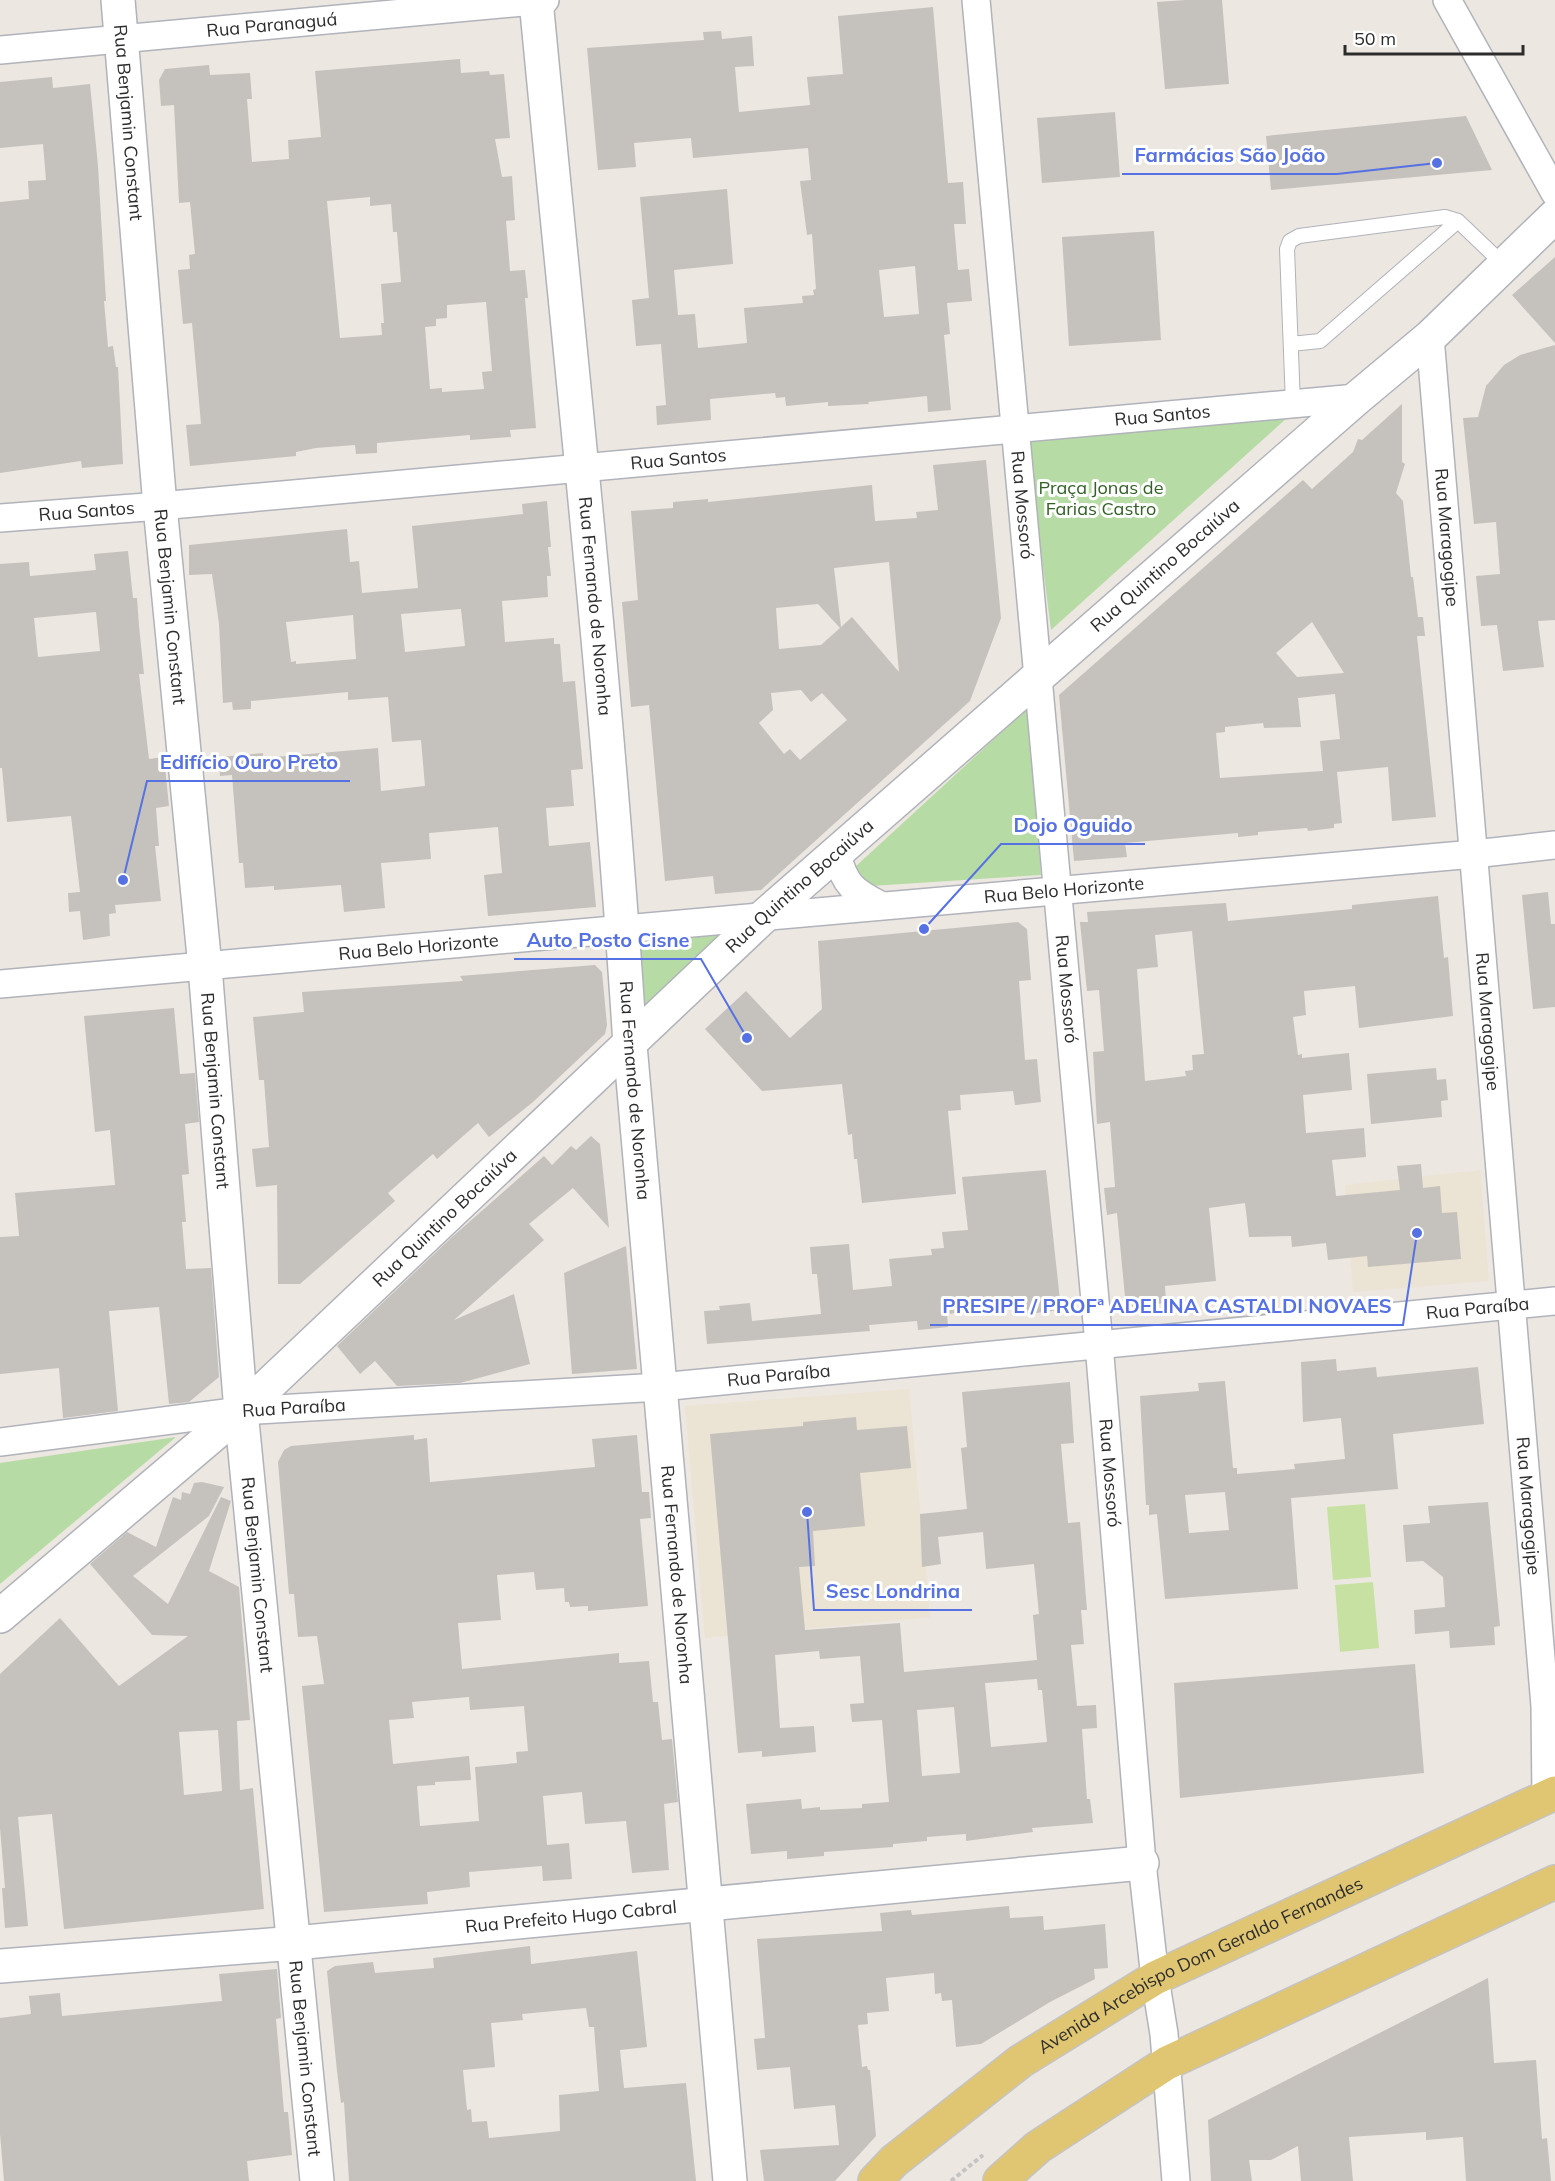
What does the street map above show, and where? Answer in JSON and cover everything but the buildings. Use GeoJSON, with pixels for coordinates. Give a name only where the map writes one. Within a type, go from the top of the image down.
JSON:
{"type":"FeatureCollection","features":[{"type":"Feature","properties":{"kind":"main road","name":"Avenida Arcebispo Dom Geraldo Fernandes"},"geometry":{"type":"LineString","coordinates":[[874,2181],[894,2161],[1021,2061],[1155,1978],[1550,1795]]}},
{"type":"Feature","properties":{"kind":"main road"},"geometry":{"type":"LineString","coordinates":[[1000,2181],[1038,2147],[1167,2063],[1555,1882]]}},
{"type":"Feature","properties":{"kind":"street","name":"Rua Benjamin Constant"},"geometry":{"type":"LineString","coordinates":[[118,0],[160,506],[205,968],[241,1411],[317,2181]]}},
{"type":"Feature","properties":{"kind":"street","name":"Rua Fernando de Noronha"},"geometry":{"type":"LineString","coordinates":[[536,0],[582,468],[623,931],[630,1045],[730,2181]]}},
{"type":"Feature","properties":{"kind":"street","name":"Rua Paranaguá"},"geometry":{"type":"LineString","coordinates":[[0,50],[545,0]]}},
{"type":"Feature","properties":{"kind":"street","name":"Rua Mossoró"},"geometry":{"type":"LineString","coordinates":[[976,0],[1100,1344],[1142,1863],[1167,2063],[1176,2181]]}},
{"type":"Feature","properties":{"kind":"street"},"geometry":{"type":"LineString","coordinates":[[1448,0],[1555,193]]}},
{"type":"Feature","properties":{"kind":"street","name":"Rua Quintino Bocaiúva"},"geometry":{"type":"LineString","coordinates":[[0,1616],[241,1411],[762,918],[837,855],[1357,398],[1430,338],[1555,216]]}},
{"type":"Feature","properties":{"kind":"street","name":"Rua Maragogipe"},"geometry":{"type":"LineString","coordinates":[[1430,338],[1511,1304],[1550,1715],[1550,1795]]}},
{"type":"Feature","properties":{"kind":"street","name":"Rua Santos"},"geometry":{"type":"LineString","coordinates":[[0,518],[160,506],[1357,398]]}},
{"type":"Feature","properties":{"kind":"street","name":"Rua Belo Horizonte"},"geometry":{"type":"LineString","coordinates":[[0,984],[623,931],[880,905],[1474,854],[1555,844]]}},
{"type":"Feature","properties":{"kind":"street"},"geometry":{"type":"LineString","coordinates":[[837,855],[846,882],[853,890],[880,905]]}},
{"type":"Feature","properties":{"kind":"street","name":"Rua Paraíba"},"geometry":{"type":"LineString","coordinates":[[0,1442],[241,1411],[660,1387],[1555,1300]]}},
{"type":"Feature","properties":{"kind":"street","name":"Rua Prefeito Hugo Cabral"},"geometry":{"type":"LineString","coordinates":[[0,1966],[295,1943],[1142,1863]]}},
{"type":"Feature","properties":{"kind":"lane"},"geometry":{"type":"LineString","coordinates":[[1293,404],[1287,249],[1290,241],[1299,236],[1444,217],[1458,221],[1504,265]]}},
{"type":"Feature","properties":{"kind":"lane"},"geometry":{"type":"LineString","coordinates":[[1291,344],[1320,341],[1458,221]]}},
{"type":"Feature","properties":{"kind":"shaded area"},"geometry":{"type":"Polygon","coordinates":[[[1480,1170],[1489,1281],[1353,1292],[1345,1185],[1480,1170]]]}},
{"type":"Feature","properties":{"kind":"shaded area"},"geometry":{"type":"Polygon","coordinates":[[[909,1389],[930,1617],[705,1638],[685,1406],[909,1389]]]}},
{"type":"Feature","properties":{"kind":"green space","name":"Praça Jonas de Farias Castro"},"geometry":{"type":"Polygon","coordinates":[[[1287,418],[1051,630],[1027,440],[1287,418]]]}},
{"type":"Feature","properties":{"kind":"green space"},"geometry":{"type":"Polygon","coordinates":[[[1029,707],[1041,875],[871,886],[855,867],[1029,707]]]}},
{"type":"Feature","properties":{"kind":"green space"},"geometry":{"type":"Polygon","coordinates":[[[741,930],[633,1020],[632,941],[741,930]]]}},
{"type":"Feature","properties":{"kind":"green space"},"geometry":{"type":"Polygon","coordinates":[[[176,1437],[0,1584],[0,1463],[176,1437]]]}},
{"type":"Feature","properties":{"kind":"green space"},"geometry":{"type":"Polygon","coordinates":[[[1365,1504],[1371,1577],[1333,1580],[1327,1507],[1365,1504]]]}},
{"type":"Feature","properties":{"kind":"green space"},"geometry":{"type":"Polygon","coordinates":[[[1373,1582],[1379,1648],[1340,1652],[1335,1585],[1373,1582]]]}},
{"type":"Feature","properties":{"kind":"place","name":"Farmácias São João"},"geometry":{"type":"Point","coordinates":[1437,163]}},
{"type":"Feature","properties":{"kind":"place","name":"Edifício Ouro Preto"},"geometry":{"type":"Point","coordinates":[123,880]}},
{"type":"Feature","properties":{"kind":"place","name":"Dojo Oguido"},"geometry":{"type":"Point","coordinates":[924,929]}},
{"type":"Feature","properties":{"kind":"place","name":"Auto Posto Cisne"},"geometry":{"type":"Point","coordinates":[747,1038]}},
{"type":"Feature","properties":{"kind":"place","name":"PRESIPE / PROFª ADELINA CASTALDI NOVAES"},"geometry":{"type":"Point","coordinates":[1417,1233]}},
{"type":"Feature","properties":{"kind":"place","name":"Sesc Londrina"},"geometry":{"type":"Point","coordinates":[807,1512]}}]}
